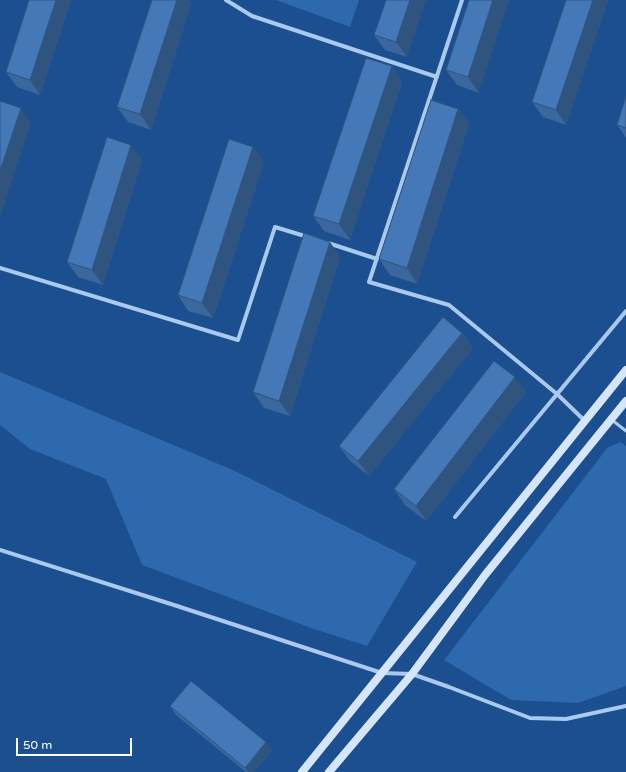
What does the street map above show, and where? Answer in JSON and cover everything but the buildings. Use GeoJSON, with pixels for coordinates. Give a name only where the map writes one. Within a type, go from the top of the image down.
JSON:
{"type":"FeatureCollection","features":[{"type":"Feature","properties":{"kind":"street"},"geometry":{"type":"LineString","coordinates":[[226,0],[252,16],[436,77]]}},
{"type":"Feature","properties":{"kind":"street"},"geometry":{"type":"LineString","coordinates":[[462,0],[369,282],[449,305],[557,394],[585,421]]}},
{"type":"Feature","properties":{"kind":"street"},"geometry":{"type":"LineString","coordinates":[[0,268],[238,340],[275,227],[312,238]]}},
{"type":"Feature","properties":{"kind":"street"},"geometry":{"type":"LineString","coordinates":[[326,243],[377,259]]}},
{"type":"Feature","properties":{"kind":"street"},"geometry":{"type":"LineString","coordinates":[[454,518],[626,311]]}},
{"type":"Feature","properties":{"kind":"street"},"geometry":{"type":"LineString","coordinates":[[302,772],[626,370]]}},
{"type":"Feature","properties":{"kind":"street"},"geometry":{"type":"LineString","coordinates":[[329,772],[412,674],[485,575],[626,401]]}},
{"type":"Feature","properties":{"kind":"street"},"geometry":{"type":"LineString","coordinates":[[0,550],[382,673],[412,674],[530,718],[566,719],[626,706]]}},
{"type":"Feature","properties":{"kind":"lane"},"geometry":{"type":"LineString","coordinates":[[611,419],[626,431]]}},
{"type":"Feature","properties":{"kind":"shaded area"},"geometry":{"type":"Polygon","coordinates":[[[276,0],[359,0],[350,27],[276,0]]]}},
{"type":"Feature","properties":{"kind":"shaded area"},"geometry":{"type":"Polygon","coordinates":[[[0,372],[235,471],[417,562],[367,646],[311,628],[142,565],[106,479],[30,449],[0,425],[0,372]]]}},
{"type":"Feature","properties":{"kind":"shaded area"},"geometry":{"type":"Polygon","coordinates":[[[621,442],[626,446],[626,686],[578,703],[511,700],[444,660],[608,447],[621,442]]]}}]}
